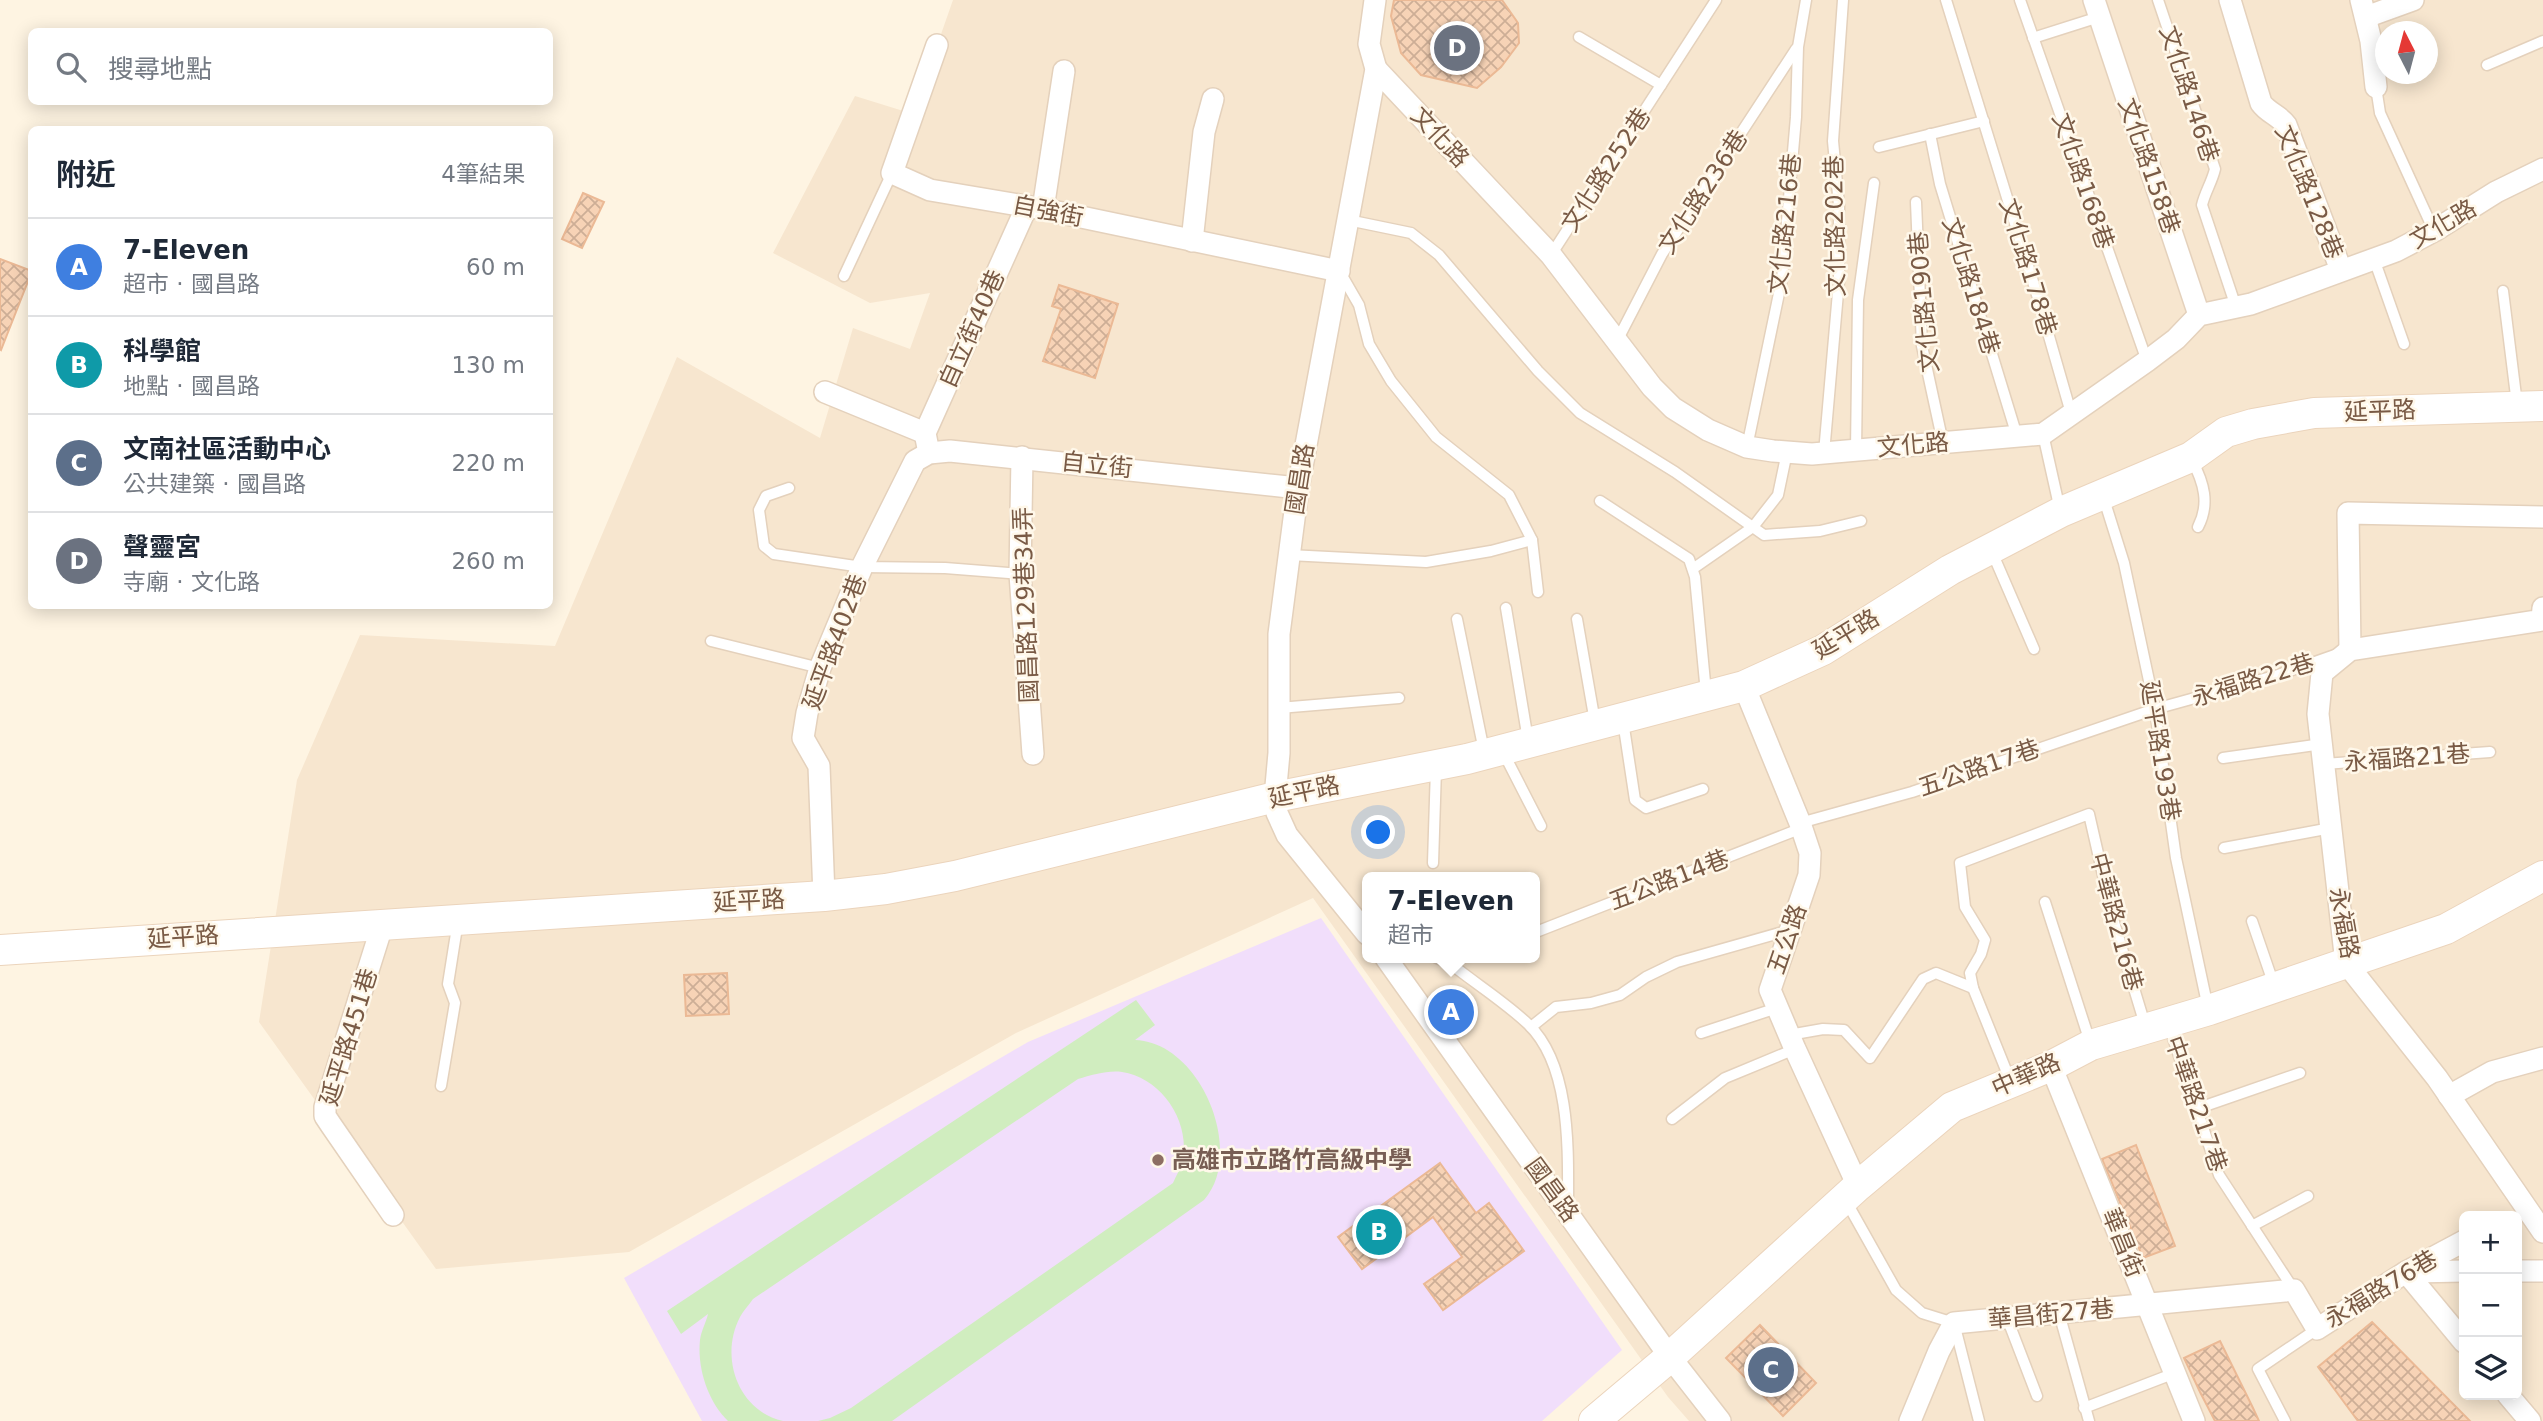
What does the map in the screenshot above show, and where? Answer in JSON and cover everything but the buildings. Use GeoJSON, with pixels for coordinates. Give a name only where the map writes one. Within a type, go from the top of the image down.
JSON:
{"type":"FeatureCollection","features":[{"type":"Feature","properties":{"kind":"street","name":"國昌路"},"geometry":{"type":"LineString","coordinates":[[1362,928],[1287,835],[1277,813],[1275,797],[1279,753],[1279,634],[1297,488],[1376,69],[1369,44],[1375,0]]}},
{"type":"Feature","properties":{"kind":"street","name":"文化路128巷"},"geometry":{"type":"LineString","coordinates":[[2231,0],[2261,103],[2267,110],[2280,116],[2286,124],[2341,270]]}},
{"type":"Feature","properties":{"kind":"street"},"geometry":{"type":"LineString","coordinates":[[2376,88],[2364,9],[2413,0]]}},
{"type":"Feature","properties":{"kind":"street","name":"文化路158巷"},"geometry":{"type":"LineString","coordinates":[[2097,9],[2199,315]]}},
{"type":"Feature","properties":{"kind":"street"},"geometry":{"type":"LineString","coordinates":[[892,173],[937,44]]}},
{"type":"Feature","properties":{"kind":"street","name":"文化路"},"geometry":{"type":"LineString","coordinates":[[1376,69],[1551,255],[1652,387],[1673,408],[1708,430],[1747,447],[1824,453],[2043,434]]}},
{"type":"Feature","properties":{"kind":"street","name":"自立街40巷"},"geometry":{"type":"LineString","coordinates":[[927,443],[1035,208],[1064,71]]}},
{"type":"Feature","properties":{"kind":"street"},"geometry":{"type":"LineString","coordinates":[[1192,241],[1204,132],[1213,100]]}},
{"type":"Feature","properties":{"kind":"street","name":"文化路"},"geometry":{"type":"LineString","coordinates":[[2199,315],[2236,307],[2396,251],[2496,192],[2543,169]]}},
{"type":"Feature","properties":{"kind":"street","name":"自強街"},"geometry":{"type":"LineString","coordinates":[[892,173],[930,190],[1035,208],[1339,271]]}},
{"type":"Feature","properties":{"kind":"street"},"geometry":{"type":"LineString","coordinates":[[2043,434],[2176,339],[2199,315]]}},
{"type":"Feature","properties":{"kind":"street"},"geometry":{"type":"LineString","coordinates":[[825,392],[927,443]]}},
{"type":"Feature","properties":{"kind":"street","name":"延平路"},"geometry":{"type":"LineString","coordinates":[[0,950],[824,896],[886,889],[955,876],[1275,797],[1505,749],[1744,686],[1823,650],[1950,570],[2061,512],[2191,457],[2226,432],[2281,418],[2314,414],[2530,406]]}},
{"type":"Feature","properties":{"kind":"street","name":"自立街"},"geometry":{"type":"LineString","coordinates":[[927,443],[950,451],[1297,488]]}},
{"type":"Feature","properties":{"kind":"street","name":"延平路402巷"},"geometry":{"type":"LineString","coordinates":[[824,896],[819,766],[803,738],[807,713],[820,668],[862,567],[906,476],[927,443]]}},
{"type":"Feature","properties":{"kind":"street","name":"國昌路129巷34弄"},"geometry":{"type":"LineString","coordinates":[[1022,457],[1020,574],[1033,754]]}},
{"type":"Feature","properties":{"kind":"street"},"geometry":{"type":"LineString","coordinates":[[2543,517],[2348,513],[2350,650],[2543,620],[2543,608]]}},
{"type":"Feature","properties":{"kind":"street","name":"永福路"},"geometry":{"type":"LineString","coordinates":[[2350,650],[2322,673],[2318,714],[2346,962],[2449,1096],[2519,1211]]}},
{"type":"Feature","properties":{"kind":"street","name":"五公路"},"geometry":{"type":"LineString","coordinates":[[1744,686],[1810,853],[1809,875],[1770,990],[1852,1192]]}},
{"type":"Feature","properties":{"kind":"street","name":"中華路"},"geometry":{"type":"LineString","coordinates":[[1594,1421],[1952,1107],[2051,1066],[2091,1045],[2209,1010],[2446,929],[2543,876]]}},
{"type":"Feature","properties":{"kind":"street","name":"延平路451巷"},"geometry":{"type":"LineString","coordinates":[[383,923],[325,1107],[325,1116],[393,1215]]}},
{"type":"Feature","properties":{"kind":"street","name":"國昌路"},"geometry":{"type":"LineString","coordinates":[[1390,963],[1670,1357],[1720,1421]]}},
{"type":"Feature","properties":{"kind":"street"},"geometry":{"type":"LineString","coordinates":[[2449,1096],[2492,1072],[2543,1058]]}},
{"type":"Feature","properties":{"kind":"street","name":"華昌街"},"geometry":{"type":"LineString","coordinates":[[2051,1066],[2194,1421]]}},
{"type":"Feature","properties":{"kind":"street","name":"永福路"},"geometry":{"type":"LineString","coordinates":[[2522,1214],[2543,1232]]}},
{"type":"Feature","properties":{"kind":"street","name":"永福路76巷"},"geometry":{"type":"LineString","coordinates":[[2148,1304],[2294,1290],[2317,1329],[2406,1272],[2459,1244]]}},
{"type":"Feature","properties":{"kind":"street"},"geometry":{"type":"LineString","coordinates":[[2522,1271],[2543,1271]]}},
{"type":"Feature","properties":{"kind":"street"},"geometry":{"type":"LineString","coordinates":[[2406,1272],[2459,1272]]}},
{"type":"Feature","properties":{"kind":"street"},"geometry":{"type":"LineString","coordinates":[[2406,1272],[2460,1337]]}},
{"type":"Feature","properties":{"kind":"street","name":"華昌街27巷"},"geometry":{"type":"LineString","coordinates":[[1954,1323],[2148,1304]]}},
{"type":"Feature","properties":{"kind":"street"},"geometry":{"type":"LineString","coordinates":[[1910,1421],[1939,1351],[1954,1323]]}},
{"type":"Feature","properties":{"kind":"street"},"geometry":{"type":"LineString","coordinates":[[2512,1400],[2530,1421]]}},
{"type":"Feature","properties":{"kind":"lane","name":"文化路252巷"},"geometry":{"type":"LineString","coordinates":[[1551,255],[1716,0]]}},
{"type":"Feature","properties":{"kind":"lane","name":"文化路216巷"},"geometry":{"type":"LineString","coordinates":[[1747,447],[1782,279],[1796,117],[1797,47],[1806,0]]}},
{"type":"Feature","properties":{"kind":"lane","name":"文化路202巷"},"geometry":{"type":"LineString","coordinates":[[1824,453],[1839,281],[1839,205],[1833,141],[1843,0]]}},
{"type":"Feature","properties":{"kind":"lane"},"geometry":{"type":"LineString","coordinates":[[1946,0],[1960,0]]}},
{"type":"Feature","properties":{"kind":"lane","name":"文化路178巷"},"geometry":{"type":"LineString","coordinates":[[1946,0],[2071,413]]}},
{"type":"Feature","properties":{"kind":"lane","name":"文化路168巷"},"geometry":{"type":"LineString","coordinates":[[2020,0],[2147,361]]}},
{"type":"Feature","properties":{"kind":"lane","name":"文化路146巷"},"geometry":{"type":"LineString","coordinates":[[2158,0],[2215,169],[2202,205],[2236,307]]}},
{"type":"Feature","properties":{"kind":"lane"},"geometry":{"type":"LineString","coordinates":[[2033,38],[2097,9]]}},
{"type":"Feature","properties":{"kind":"lane","name":"文化路252巷"},"geometry":{"type":"LineString","coordinates":[[1579,37],[1661,85]]}},
{"type":"Feature","properties":{"kind":"lane"},"geometry":{"type":"LineString","coordinates":[[2487,65],[2543,41]]}},
{"type":"Feature","properties":{"kind":"lane","name":"文化路236巷"},"geometry":{"type":"LineString","coordinates":[[1617,341],[1661,254],[1797,47]]}},
{"type":"Feature","properties":{"kind":"lane"},"geometry":{"type":"LineString","coordinates":[[2376,88],[2380,113],[2434,231]]}},
{"type":"Feature","properties":{"kind":"lane"},"geometry":{"type":"LineString","coordinates":[[1879,147],[1984,121]]}},
{"type":"Feature","properties":{"kind":"lane","name":"文化路184巷"},"geometry":{"type":"LineString","coordinates":[[1930,134],[1940,184],[2017,436]]}},
{"type":"Feature","properties":{"kind":"lane"},"geometry":{"type":"LineString","coordinates":[[844,276],[892,173]]}},
{"type":"Feature","properties":{"kind":"lane"},"geometry":{"type":"LineString","coordinates":[[1856,450],[1858,300],[1874,183]]}},
{"type":"Feature","properties":{"kind":"lane","name":"文化路190巷"},"geometry":{"type":"LineString","coordinates":[[1916,202],[1922,346],[1942,443]]}},
{"type":"Feature","properties":{"kind":"lane"},"geometry":{"type":"LineString","coordinates":[[1348,220],[1411,233],[1439,255],[1538,371],[1580,414],[1675,472],[1764,535],[1820,531],[1861,521]]}},
{"type":"Feature","properties":{"kind":"lane"},"geometry":{"type":"LineString","coordinates":[[2374,259],[2404,344]]}},
{"type":"Feature","properties":{"kind":"lane"},"geometry":{"type":"LineString","coordinates":[[1339,271],[1359,305],[1369,344],[1391,382],[1436,437],[1509,495],[1532,540],[1538,592]]}},
{"type":"Feature","properties":{"kind":"lane"},"geometry":{"type":"LineString","coordinates":[[2502,291],[2530,406]]}},
{"type":"Feature","properties":{"kind":"lane"},"geometry":{"type":"LineString","coordinates":[[2043,434],[2061,512]]}},
{"type":"Feature","properties":{"kind":"lane"},"geometry":{"type":"LineString","coordinates":[[1693,568],[1753,527],[1778,495],[1787,452]]}},
{"type":"Feature","properties":{"kind":"lane"},"geometry":{"type":"LineString","coordinates":[[2191,457],[2205,497],[2205,513],[2198,527]]}},
{"type":"Feature","properties":{"kind":"lane"},"geometry":{"type":"LineString","coordinates":[[789,488],[766,496],[759,510],[764,546],[774,554],[862,567],[947,568],[1020,574]]}},
{"type":"Feature","properties":{"kind":"lane","name":"延平路193巷"},"geometry":{"type":"LineString","coordinates":[[2102,495],[2124,563],[2155,709],[2176,858],[2209,1010]]}},
{"type":"Feature","properties":{"kind":"lane"},"geometry":{"type":"LineString","coordinates":[[1600,501],[1689,559],[1693,568],[1706,696]]}},
{"type":"Feature","properties":{"kind":"lane"},"geometry":{"type":"LineString","coordinates":[[1289,555],[1426,562],[1491,551],[1532,540]]}},
{"type":"Feature","properties":{"kind":"lane"},"geometry":{"type":"LineString","coordinates":[[1990,549],[2034,649]]}},
{"type":"Feature","properties":{"kind":"lane"},"geometry":{"type":"LineString","coordinates":[[1505,749],[1506,608]]}},
{"type":"Feature","properties":{"kind":"lane"},"geometry":{"type":"LineString","coordinates":[[1457,619],[1505,749],[1541,826]]}},
{"type":"Feature","properties":{"kind":"lane"},"geometry":{"type":"LineString","coordinates":[[1577,619],[1635,800],[1646,808],[1703,789]]}},
{"type":"Feature","properties":{"kind":"lane"},"geometry":{"type":"LineString","coordinates":[[711,641],[820,668]]}},
{"type":"Feature","properties":{"kind":"lane","name":"永福路22巷"},"geometry":{"type":"LineString","coordinates":[[2155,709],[2278,676],[2350,650]]}},
{"type":"Feature","properties":{"kind":"lane"},"geometry":{"type":"LineString","coordinates":[[1279,708],[1399,698]]}},
{"type":"Feature","properties":{"kind":"lane","name":"五公路17巷"},"geometry":{"type":"LineString","coordinates":[[1801,825],[1912,792],[2155,709]]}},
{"type":"Feature","properties":{"kind":"lane","name":"永福路21巷"},"geometry":{"type":"LineString","coordinates":[[2223,758],[2490,752]]}},
{"type":"Feature","properties":{"kind":"lane"},"geometry":{"type":"LineString","coordinates":[[1433,863],[1436,765]]}},
{"type":"Feature","properties":{"kind":"lane","name":"中華路216巷"},"geometry":{"type":"LineString","coordinates":[[1973,988],[1970,973],[1981,954],[1985,940],[1965,907],[1960,863],[2089,814],[2113,919],[2157,1026]]}},
{"type":"Feature","properties":{"kind":"lane","name":"五公路14巷"},"geometry":{"type":"LineString","coordinates":[[1540,930],[1801,825]]}},
{"type":"Feature","properties":{"kind":"lane"},"geometry":{"type":"LineString","coordinates":[[2224,848],[2331,828]]}},
{"type":"Feature","properties":{"kind":"lane"},"geometry":{"type":"LineString","coordinates":[[2045,901],[2091,1045]]}},
{"type":"Feature","properties":{"kind":"lane"},"geometry":{"type":"LineString","coordinates":[[441,1086],[455,1003],[448,984],[458,919]]}},
{"type":"Feature","properties":{"kind":"lane"},"geometry":{"type":"LineString","coordinates":[[2252,921],[2275,987]]}},
{"type":"Feature","properties":{"kind":"lane"},"geometry":{"type":"LineString","coordinates":[[1531,1027],[1556,1007],[1591,1003],[1620,995],[1646,977],[1677,962],[1790,930]]}},
{"type":"Feature","properties":{"kind":"lane"},"geometry":{"type":"LineString","coordinates":[[1449,963],[1531,1027],[1555,1064],[1568,1136],[1568,1212]]}},
{"type":"Feature","properties":{"kind":"lane"},"geometry":{"type":"LineString","coordinates":[[1672,1119],[1725,1078],[1792,1042],[1823,1029],[1844,1030],[1870,1058],[1923,979],[1936,973],[1973,988],[2011,1082]]}},
{"type":"Feature","properties":{"kind":"lane"},"geometry":{"type":"LineString","coordinates":[[1701,1033],[1777,1009]]}},
{"type":"Feature","properties":{"kind":"lane","name":"中華路217巷"},"geometry":{"type":"LineString","coordinates":[[2157,1026],[2196,1109],[2219,1175],[2294,1290]]}},
{"type":"Feature","properties":{"kind":"lane"},"geometry":{"type":"LineString","coordinates":[[2196,1109],[2300,1073]]}},
{"type":"Feature","properties":{"kind":"lane"},"geometry":{"type":"LineString","coordinates":[[1852,1192],[1896,1290],[1922,1313],[1954,1323],[1979,1421]]}},
{"type":"Feature","properties":{"kind":"lane"},"geometry":{"type":"LineString","coordinates":[[2252,1226],[2308,1196]]}},
{"type":"Feature","properties":{"kind":"lane"},"geometry":{"type":"LineString","coordinates":[[2059,1313],[2089,1421]]}},
{"type":"Feature","properties":{"kind":"lane"},"geometry":{"type":"LineString","coordinates":[[2007,1318],[2037,1396]]}},
{"type":"Feature","properties":{"kind":"lane"},"geometry":{"type":"LineString","coordinates":[[2285,1421],[2258,1369],[2317,1329]]}},
{"type":"Feature","properties":{"kind":"lane"},"geometry":{"type":"LineString","coordinates":[[2084,1408],[2175,1373]]}},
{"type":"Feature","properties":{"kind":"shaded area"},"geometry":{"type":"Polygon","coordinates":[[[953,0],[2543,0],[2543,1421],[1689,1421],[1668,1397],[1313,898],[1016,1033],[629,1252],[436,1269],[259,1022],[297,780],[360,635],[555,646],[677,357],[820,438],[853,328],[910,349],[930,293],[870,303],[773,253],[855,96],[913,114],[953,0]]]}},
{"type":"Feature","properties":{"kind":"shaded area","name":"高雄市立路竹高級中學"},"geometry":{"type":"Polygon","coordinates":[[[1321,918],[1622,1350],[1542,1421],[702,1421],[624,1278],[1028,1042],[1321,918]]]}},
{"type":"Feature","properties":{"kind":"green space"},"geometry":{"type":"Polygon","coordinates":[[[1136,1000],[1155,1025],[1135,1040],[1159,1046],[1180,1059],[1197,1079],[1210,1103],[1218,1129],[1220,1155],[1216,1180],[1204,1200],[892,1421],[818,1421],[851,1408],[1173,1183],[1182,1163],[1182,1133],[1178,1118],[1161,1093],[1150,1083],[1122,1072],[1106,1072],[1078,1079],[753,1299],[741,1315],[734,1333],[733,1365],[744,1394],[754,1406],[783,1421],[728,1421],[715,1404],[702,1373],[700,1340],[708,1314],[681,1334],[667,1311],[1136,1000]]]}},
{"type":"Feature","properties":{"kind":"place","name":"聲靈宮"},"geometry":{"type":"Point","coordinates":[1457,48]}},
{"type":"Feature","properties":{"kind":"place","name":"7-Eleven"},"geometry":{"type":"Point","coordinates":[1451,1012]}},
{"type":"Feature","properties":{"kind":"place","name":"高雄市立路竹高級中學"},"geometry":{"type":"Point","coordinates":[1158,1160]}},
{"type":"Feature","properties":{"kind":"place","name":"科學館"},"geometry":{"type":"Point","coordinates":[1379,1232]}},
{"type":"Feature","properties":{"kind":"place","name":"文南社區活動中心"},"geometry":{"type":"Point","coordinates":[1771,1370]}}]}
